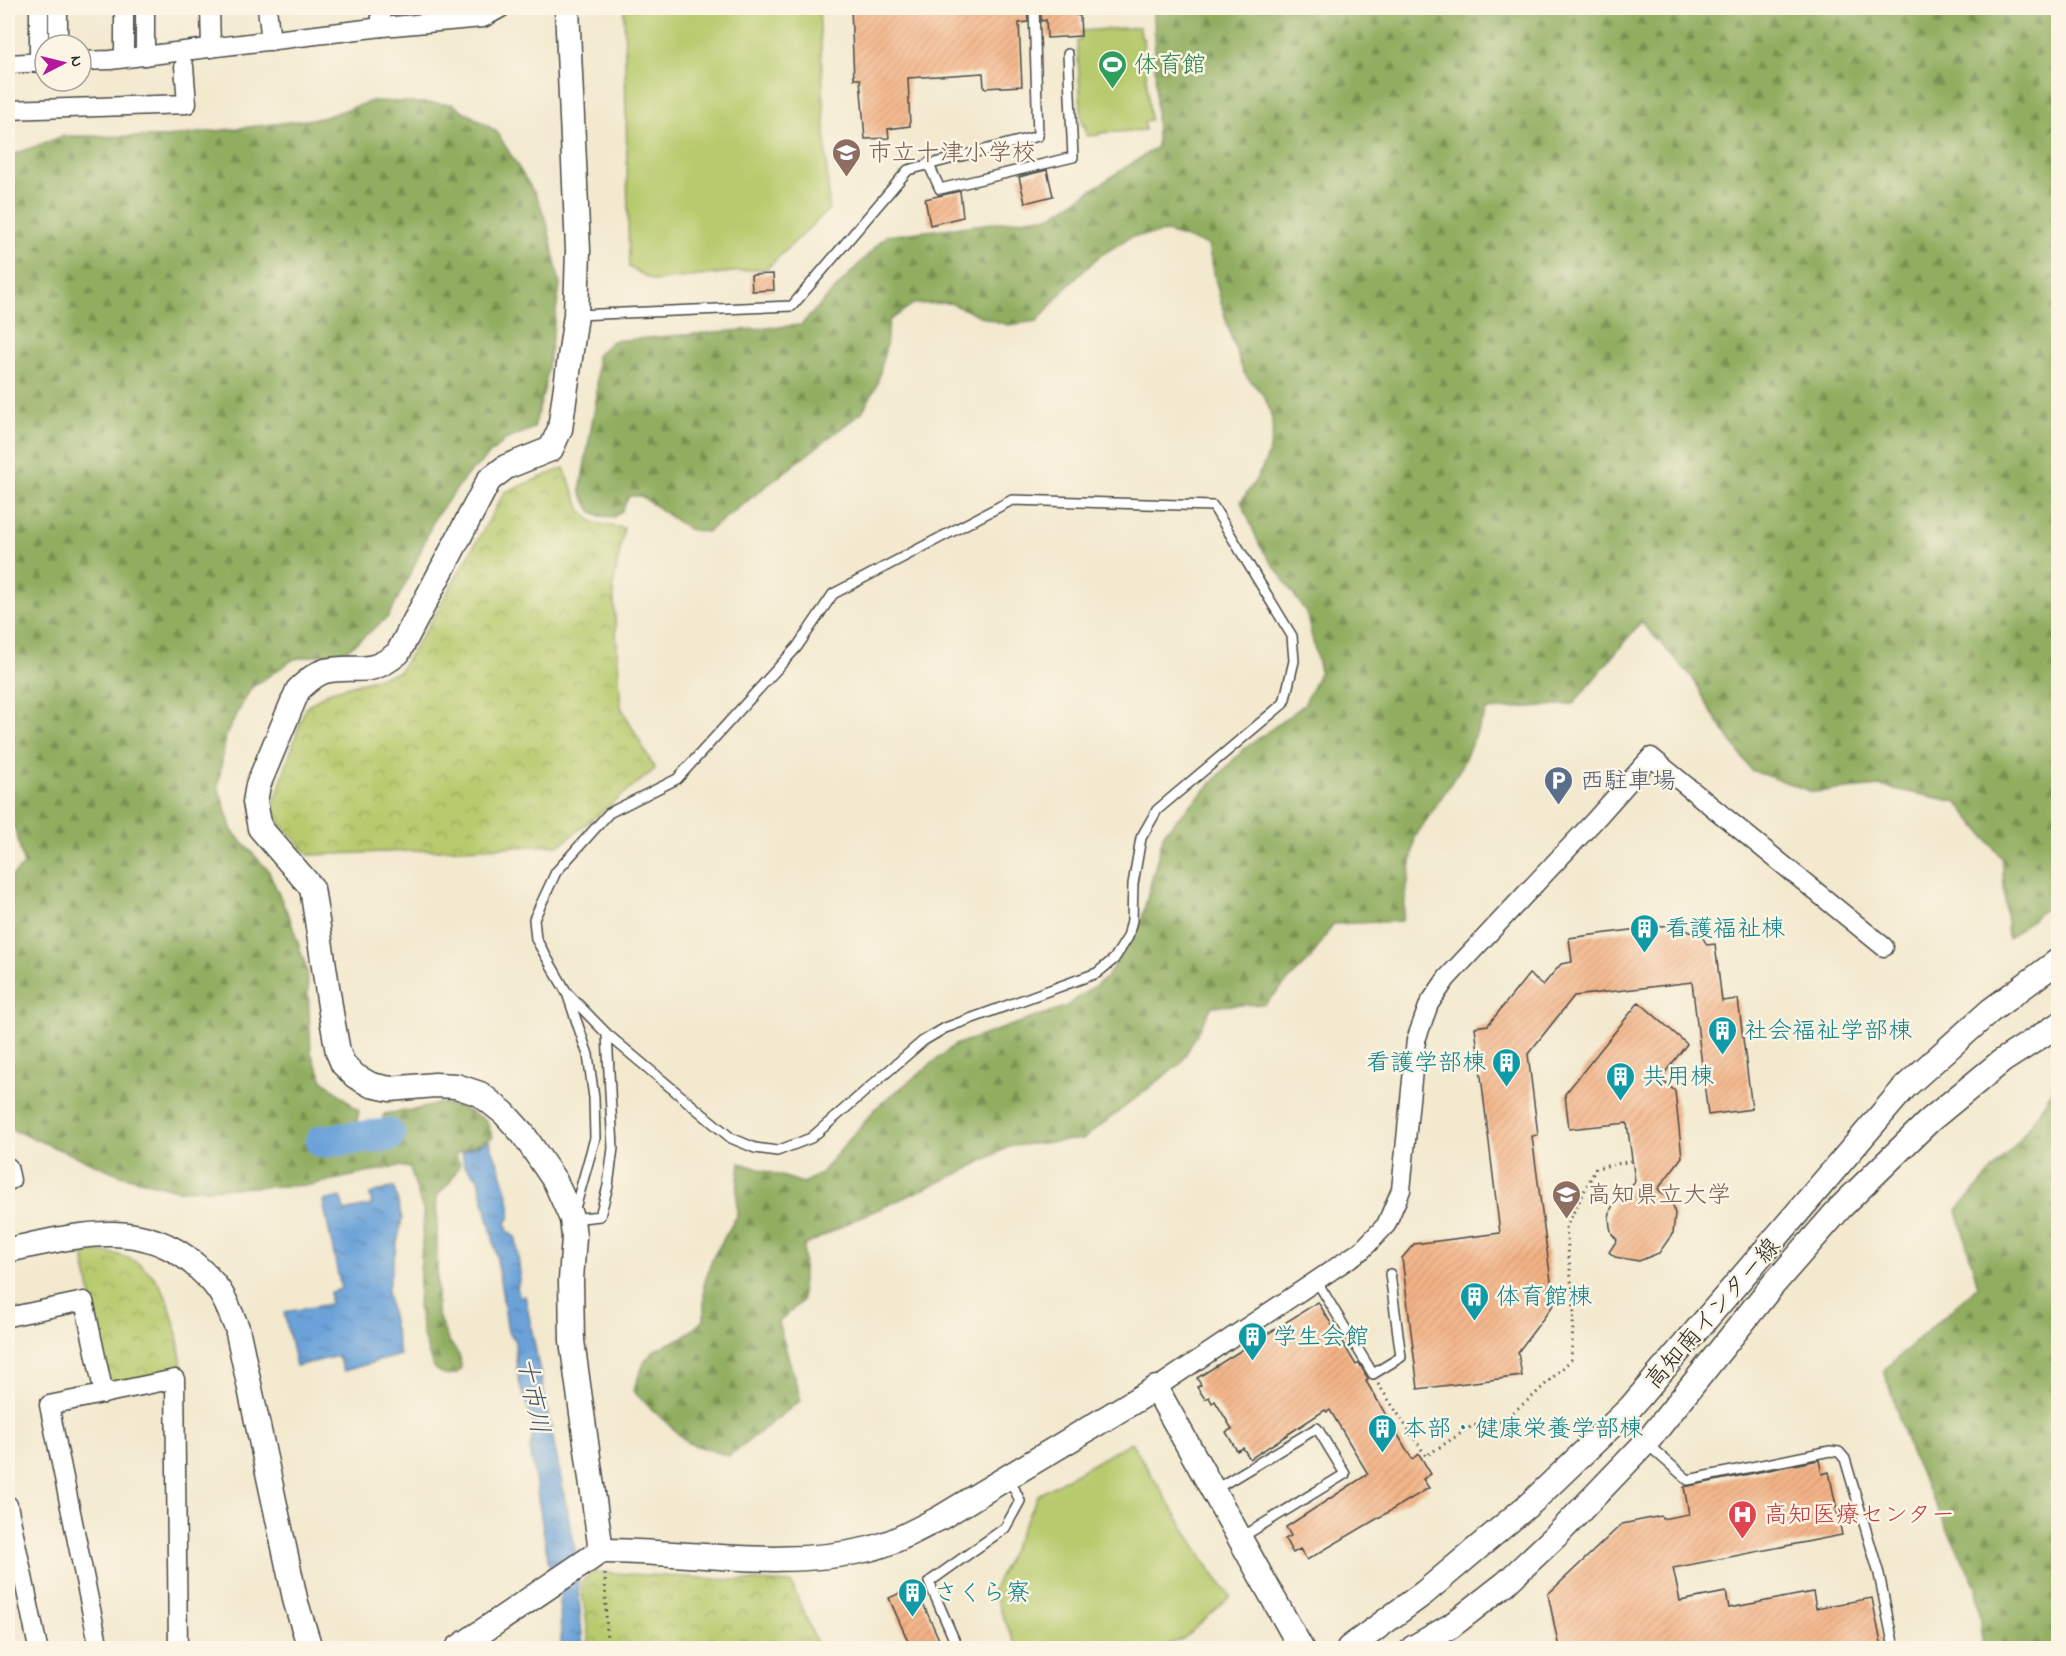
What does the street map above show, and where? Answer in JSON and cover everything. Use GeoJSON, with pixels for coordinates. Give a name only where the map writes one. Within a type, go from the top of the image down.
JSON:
{"type":"FeatureCollection","features":[{"type":"Feature","properties":{"kind":"street"},"geometry":{"type":"LineString","coordinates":[[39,8],[40,33]]}},
{"type":"Feature","properties":{"kind":"street"},"geometry":{"type":"LineString","coordinates":[[58,8],[58,33]]}},
{"type":"Feature","properties":{"kind":"street"},"geometry":{"type":"LineString","coordinates":[[124,8],[124,58]]}},
{"type":"Feature","properties":{"kind":"street"},"geometry":{"type":"LineString","coordinates":[[145,8],[145,56]]}},
{"type":"Feature","properties":{"kind":"street"},"geometry":{"type":"LineString","coordinates":[[210,8],[211,48]]}},
{"type":"Feature","properties":{"kind":"street"},"geometry":{"type":"LineString","coordinates":[[267,8],[271,41]]}},
{"type":"Feature","properties":{"kind":"street"},"geometry":{"type":"LineString","coordinates":[[380,8],[382,27]]}},
{"type":"Feature","properties":{"kind":"street"},"geometry":{"type":"LineString","coordinates":[[93,60],[382,27],[483,18],[501,8]]}},
{"type":"Feature","properties":{"kind":"street"},"geometry":{"type":"LineString","coordinates":[[567,8],[578,250],[576,315],[560,429],[551,449],[506,467],[489,480],[398,653],[386,663],[373,669],[324,671],[298,690],[258,785],[255,802],[260,828],[312,888],[332,1019],[338,1052],[343,1064],[355,1076],[371,1085],[390,1089],[435,1085],[456,1086],[480,1094],[504,1113],[523,1134],[555,1181],[572,1219],[574,1237],[571,1280],[572,1341],[595,1555]]}},
{"type":"Feature","properties":{"kind":"street"},"geometry":{"type":"LineString","coordinates":[[8,64],[33,63]]}},
{"type":"Feature","properties":{"kind":"street"},"geometry":{"type":"LineString","coordinates":[[8,110],[187,104],[184,66]]}},
{"type":"Feature","properties":{"kind":"street"},"geometry":{"type":"LineString","coordinates":[[458,1648],[595,1555],[819,1557],[871,1548],[905,1536],[940,1518],[1156,1388],[1362,1250],[1386,1225],[1401,1190],[1416,1040],[1429,1004],[1447,978],[1595,820],[1651,756],[1884,947]]}},
{"type":"Feature","properties":{"kind":"street","name":"高知南インター線"},"geometry":{"type":"LineString","coordinates":[[1349,1648],[1424,1593],[1532,1502],[1630,1408],[1905,1087],[1990,1011],[2058,961]]}},
{"type":"Feature","properties":{"kind":"street","name":"高知南インター線"},"geometry":{"type":"LineString","coordinates":[[1413,1648],[1451,1626],[1506,1583],[1559,1533],[1645,1443],[1771,1287],[1840,1208],[1929,1121],[2002,1061],[2058,1026]]}},
{"type":"Feature","properties":{"kind":"street"},"geometry":{"type":"LineString","coordinates":[[8,1167],[11,1180],[8,1181]]}},
{"type":"Feature","properties":{"kind":"street"},"geometry":{"type":"LineString","coordinates":[[8,1250],[82,1235],[111,1233],[138,1235],[163,1244],[186,1257],[207,1275],[224,1298],[237,1328],[296,1603],[310,1648]]}},
{"type":"Feature","properties":{"kind":"street"},"geometry":{"type":"LineString","coordinates":[[8,1317],[84,1301],[104,1394]]}},
{"type":"Feature","properties":{"kind":"street"},"geometry":{"type":"LineString","coordinates":[[99,1648],[49,1405],[175,1379],[177,1648]]}},
{"type":"Feature","properties":{"kind":"street"},"geometry":{"type":"LineString","coordinates":[[1156,1388],[1301,1648]]}},
{"type":"Feature","properties":{"kind":"street"},"geometry":{"type":"LineString","coordinates":[[8,1505],[38,1648]]}},
{"type":"Feature","properties":{"kind":"lane"},"geometry":{"type":"LineString","coordinates":[[576,315],[792,306],[908,170],[1038,136],[1034,8]]}},
{"type":"Feature","properties":{"kind":"lane"},"geometry":{"type":"LineString","coordinates":[[928,164],[940,189],[1073,157],[1068,54]]}},
{"type":"Feature","properties":{"kind":"lane"},"geometry":{"type":"LineString","coordinates":[[567,993],[607,1034],[731,1138],[755,1148],[777,1151],[811,1137],[923,1041],[945,1028],[1097,973],[1114,959],[1128,937],[1132,920],[1133,884],[1141,838],[1157,810],[1284,703],[1294,661],[1292,636],[1213,506],[1012,500],[833,594],[797,647],[677,779],[609,813],[556,872],[534,919],[536,939],[567,993],[588,1055],[594,1098],[595,1138],[572,1219],[600,1216],[608,1186],[613,1148],[607,1034]]}},
{"type":"Feature","properties":{"kind":"lane"},"geometry":{"type":"LineString","coordinates":[[1316,1280],[1373,1374],[1401,1357],[1390,1274]]}},
{"type":"Feature","properties":{"kind":"lane"},"geometry":{"type":"LineString","coordinates":[[1212,1491],[1317,1428],[1346,1474],[1240,1538]]}},
{"type":"Feature","properties":{"kind":"lane"},"geometry":{"type":"LineString","coordinates":[[1645,1443],[1688,1480],[1830,1451],[1839,1452],[1845,1459],[1880,1574],[1894,1648]]}},
{"type":"Feature","properties":{"kind":"lane"},"geometry":{"type":"LineString","coordinates":[[956,1644],[929,1582],[1005,1528],[1020,1501],[1009,1477]]}},
{"type":"Feature","properties":{"kind":"path"},"geometry":{"type":"LineString","coordinates":[[1376,1380],[1426,1456],[1472,1426],[1502,1421],[1525,1404],[1571,1360],[1574,1310],[1566,1227],[1596,1168],[1632,1161]]}},
{"type":"Feature","properties":{"kind":"path"},"geometry":{"type":"LineString","coordinates":[[595,1555],[605,1575],[607,1648]]}},
{"type":"Feature","properties":{"kind":"green space"},"geometry":{"type":"Polygon","coordinates":[[[624,8],[819,8],[829,209],[767,268],[654,281],[629,267],[624,8]]]}},
{"type":"Feature","properties":{"kind":"green space"},"geometry":{"type":"Polygon","coordinates":[[[1154,8],[2058,8],[2058,906],[2043,910],[2008,939],[2002,858],[1957,802],[1880,786],[1813,792],[1751,770],[1712,713],[1692,677],[1641,622],[1573,704],[1487,710],[1459,771],[1415,837],[1402,921],[1333,924],[1311,958],[1265,1004],[1212,1006],[1181,1063],[1083,1139],[1010,1146],[964,1171],[856,1219],[804,1246],[802,1301],[778,1323],[801,1400],[729,1456],[688,1443],[633,1391],[645,1361],[655,1350],[683,1337],[704,1320],[704,1285],[712,1259],[737,1216],[740,1163],[803,1183],[820,1174],[878,1106],[955,1045],[1065,1007],[1107,977],[1141,922],[1164,833],[1243,750],[1304,705],[1320,671],[1306,612],[1260,546],[1241,501],[1264,465],[1272,438],[1272,425],[1270,411],[1264,397],[1244,373],[1222,307],[1208,245],[1167,232],[1130,237],[1098,257],[1063,291],[1037,321],[1008,325],[950,303],[913,304],[889,321],[877,385],[862,412],[707,532],[688,529],[641,496],[629,496],[622,511],[614,517],[600,516],[591,511],[580,491],[597,396],[597,355],[612,341],[801,325],[886,236],[1052,216],[1157,147],[1154,8]]]}},
{"type":"Feature","properties":{"kind":"green space","name":"体育館"},"geometry":{"type":"Polygon","coordinates":[[[1140,27],[1141,38],[1143,38],[1150,120],[1144,121],[1145,130],[1086,136],[1085,125],[1082,125],[1077,41],[1081,40],[1081,31],[1140,27]]]}},
{"type":"Feature","properties":{"kind":"green space"},"geometry":{"type":"Polygon","coordinates":[[[372,101],[452,104],[496,131],[538,199],[547,223],[560,285],[545,386],[534,428],[505,440],[466,476],[434,519],[413,569],[388,617],[346,651],[294,659],[251,688],[226,735],[218,786],[232,831],[268,870],[290,919],[307,970],[311,1053],[323,1080],[359,1111],[354,1134],[330,1136],[325,1145],[388,1140],[382,1122],[384,1114],[441,1103],[461,1108],[486,1120],[493,1137],[455,1154],[460,1164],[450,1182],[437,1196],[437,1313],[447,1338],[460,1357],[461,1368],[456,1374],[444,1375],[433,1367],[423,1336],[418,1306],[424,1214],[410,1168],[399,1166],[310,1185],[176,1190],[121,1175],[8,1128],[8,879],[24,865],[15,829],[8,821],[8,160],[15,154],[63,136],[167,137],[322,118],[372,101]]]}},
{"type":"Feature","properties":{"kind":"green space"},"geometry":{"type":"Polygon","coordinates":[[[564,468],[581,510],[594,523],[624,528],[613,586],[621,707],[655,769],[560,845],[309,855],[271,813],[305,708],[328,692],[399,672],[430,623],[505,492],[564,468]]]}},
{"type":"Feature","properties":{"kind":"green space"},"geometry":{"type":"Polygon","coordinates":[[[2058,1083],[2058,1648],[1983,1648],[1976,1587],[1910,1453],[1884,1370],[1978,1286],[1957,1210],[2019,1141],[2058,1083]]]}},
{"type":"Feature","properties":{"kind":"green space"},"geometry":{"type":"Polygon","coordinates":[[[91,1252],[116,1254],[135,1261],[150,1273],[161,1288],[169,1306],[175,1326],[182,1369],[108,1385],[83,1254],[91,1252]]]}},
{"type":"Feature","properties":{"kind":"green space"},"geometry":{"type":"Polygon","coordinates":[[[1131,1442],[1211,1571],[1231,1596],[1184,1638],[1161,1648],[1017,1648],[992,1591],[1038,1495],[1131,1442]]]}},
{"type":"Feature","properties":{"kind":"green space"},"geometry":{"type":"Polygon","coordinates":[[[593,1572],[791,1583],[819,1648],[587,1648],[588,1633],[581,1583],[593,1572]]]}},
{"type":"Feature","properties":{"kind":"water"},"geometry":{"type":"Polygon","coordinates":[[[489,1141],[509,1199],[510,1216],[506,1223],[508,1232],[516,1238],[520,1275],[517,1289],[520,1297],[525,1296],[575,1550],[583,1648],[561,1648],[560,1594],[549,1566],[530,1448],[533,1423],[520,1382],[515,1340],[508,1332],[495,1247],[478,1178],[464,1165],[462,1152],[489,1141]]]}},
{"type":"Feature","properties":{"kind":"water"},"geometry":{"type":"Polygon","coordinates":[[[394,1187],[402,1219],[387,1292],[400,1355],[343,1371],[338,1356],[296,1366],[284,1312],[330,1304],[330,1292],[341,1289],[323,1201],[341,1197],[344,1211],[372,1205],[370,1194],[394,1187]]]}},
{"type":"Feature","properties":{"kind":"building"},"geometry":{"type":"Polygon","coordinates":[[[851,8],[1027,8],[1028,22],[1019,23],[1022,86],[984,88],[983,73],[908,78],[910,126],[888,129],[889,138],[865,139],[860,79],[854,79],[851,8]]]}},
{"type":"Feature","properties":{"kind":"building"},"geometry":{"type":"Polygon","coordinates":[[[1041,8],[1070,8],[1070,14],[1080,16],[1081,36],[1047,38],[1046,20],[1041,21],[1041,8]]]}},
{"type":"Feature","properties":{"kind":"building"},"geometry":{"type":"Polygon","coordinates":[[[1047,170],[1053,196],[1025,203],[1019,177],[1047,170]]]}},
{"type":"Feature","properties":{"kind":"building"},"geometry":{"type":"Polygon","coordinates":[[[960,191],[963,217],[930,225],[925,199],[960,191]]]}},
{"type":"Feature","properties":{"kind":"building"},"geometry":{"type":"Polygon","coordinates":[[[773,274],[774,290],[752,291],[751,275],[773,274]]]}},
{"type":"Feature","properties":{"kind":"building"},"geometry":{"type":"Polygon","coordinates":[[[1685,923],[1686,930],[1703,938],[1707,945],[1715,944],[1722,1001],[1738,999],[1752,1109],[1708,1115],[1692,982],[1574,996],[1528,1054],[1538,1135],[1532,1136],[1554,1304],[1518,1352],[1522,1376],[1418,1389],[1402,1258],[1414,1244],[1500,1233],[1475,1027],[1488,1025],[1529,974],[1543,985],[1561,964],[1572,962],[1569,938],[1685,923]]]}},
{"type":"Feature","properties":{"kind":"building","name":"共用棟"},"geometry":{"type":"Polygon","coordinates":[[[1639,1002],[1687,1044],[1660,1079],[1675,1091],[1682,1157],[1658,1189],[1673,1205],[1675,1214],[1673,1233],[1659,1253],[1639,1261],[1615,1257],[1609,1252],[1617,1240],[1610,1227],[1611,1209],[1616,1200],[1624,1196],[1635,1181],[1627,1123],[1569,1129],[1565,1094],[1639,1002]]]}},
{"type":"Feature","properties":{"kind":"building","name":"本部・健康栄養学部棟"},"geometry":{"type":"Polygon","coordinates":[[[1318,1302],[1356,1365],[1359,1363],[1368,1379],[1366,1381],[1412,1459],[1419,1454],[1431,1474],[1423,1479],[1429,1488],[1307,1560],[1300,1549],[1293,1553],[1285,1539],[1291,1536],[1286,1527],[1368,1474],[1330,1410],[1327,1412],[1325,1410],[1250,1459],[1243,1448],[1237,1451],[1226,1432],[1232,1429],[1215,1401],[1212,1403],[1209,1397],[1205,1399],[1197,1387],[1201,1385],[1197,1378],[1318,1302]]]}},
{"type":"Feature","properties":{"kind":"building"},"geometry":{"type":"Polygon","coordinates":[[[1819,1460],[1822,1474],[1829,1472],[1842,1535],[1673,1568],[1680,1601],[1726,1592],[1729,1608],[1813,1592],[1816,1608],[1872,1598],[1882,1648],[1559,1648],[1548,1594],[1622,1524],[1661,1516],[1662,1519],[1689,1514],[1684,1487],[1819,1460]]]}},
{"type":"Feature","properties":{"kind":"building","name":"さくら寮"},"geometry":{"type":"Polygon","coordinates":[[[915,1586],[943,1648],[911,1648],[889,1598],[915,1586]]]}},
{"type":"Feature","properties":{"kind":"waterway","name":"十市川"},"geometry":{"type":"LineString","coordinates":[[322,1141],[389,1135]]}},
{"type":"Feature","properties":{"kind":"place","name":"体育館"},"geometry":{"type":"Point","coordinates":[1113,90]}},
{"type":"Feature","properties":{"kind":"place","name":"市立十津小学校"},"geometry":{"type":"Point","coordinates":[847,178]}},
{"type":"Feature","properties":{"kind":"place","name":"西駐車場"},"geometry":{"type":"Point","coordinates":[1559,806]}},
{"type":"Feature","properties":{"kind":"place","name":"看護福祉棟"},"geometry":{"type":"Point","coordinates":[1644,954]}},
{"type":"Feature","properties":{"kind":"place","name":"社会福祉学部棟"},"geometry":{"type":"Point","coordinates":[1723,1056]}},
{"type":"Feature","properties":{"kind":"place","name":"看護学部棟"},"geometry":{"type":"Point","coordinates":[1507,1088]}},
{"type":"Feature","properties":{"kind":"place","name":"共用棟"},"geometry":{"type":"Point","coordinates":[1621,1102]}},
{"type":"Feature","properties":{"kind":"place","name":"高知県立大学"},"geometry":{"type":"Point","coordinates":[1566,1220]}},
{"type":"Feature","properties":{"kind":"place","name":"体育館棟"},"geometry":{"type":"Point","coordinates":[1475,1322]}},
{"type":"Feature","properties":{"kind":"place","name":"学生会館"},"geometry":{"type":"Point","coordinates":[1252,1362]}},
{"type":"Feature","properties":{"kind":"place","name":"本部・健康栄養学部棟"},"geometry":{"type":"Point","coordinates":[1382,1454]}},
{"type":"Feature","properties":{"kind":"place","name":"高知医療センター"},"geometry":{"type":"Point","coordinates":[1743,1540]}},
{"type":"Feature","properties":{"kind":"place","name":"さくら寮"},"geometry":{"type":"Point","coordinates":[913,1618]}}]}
